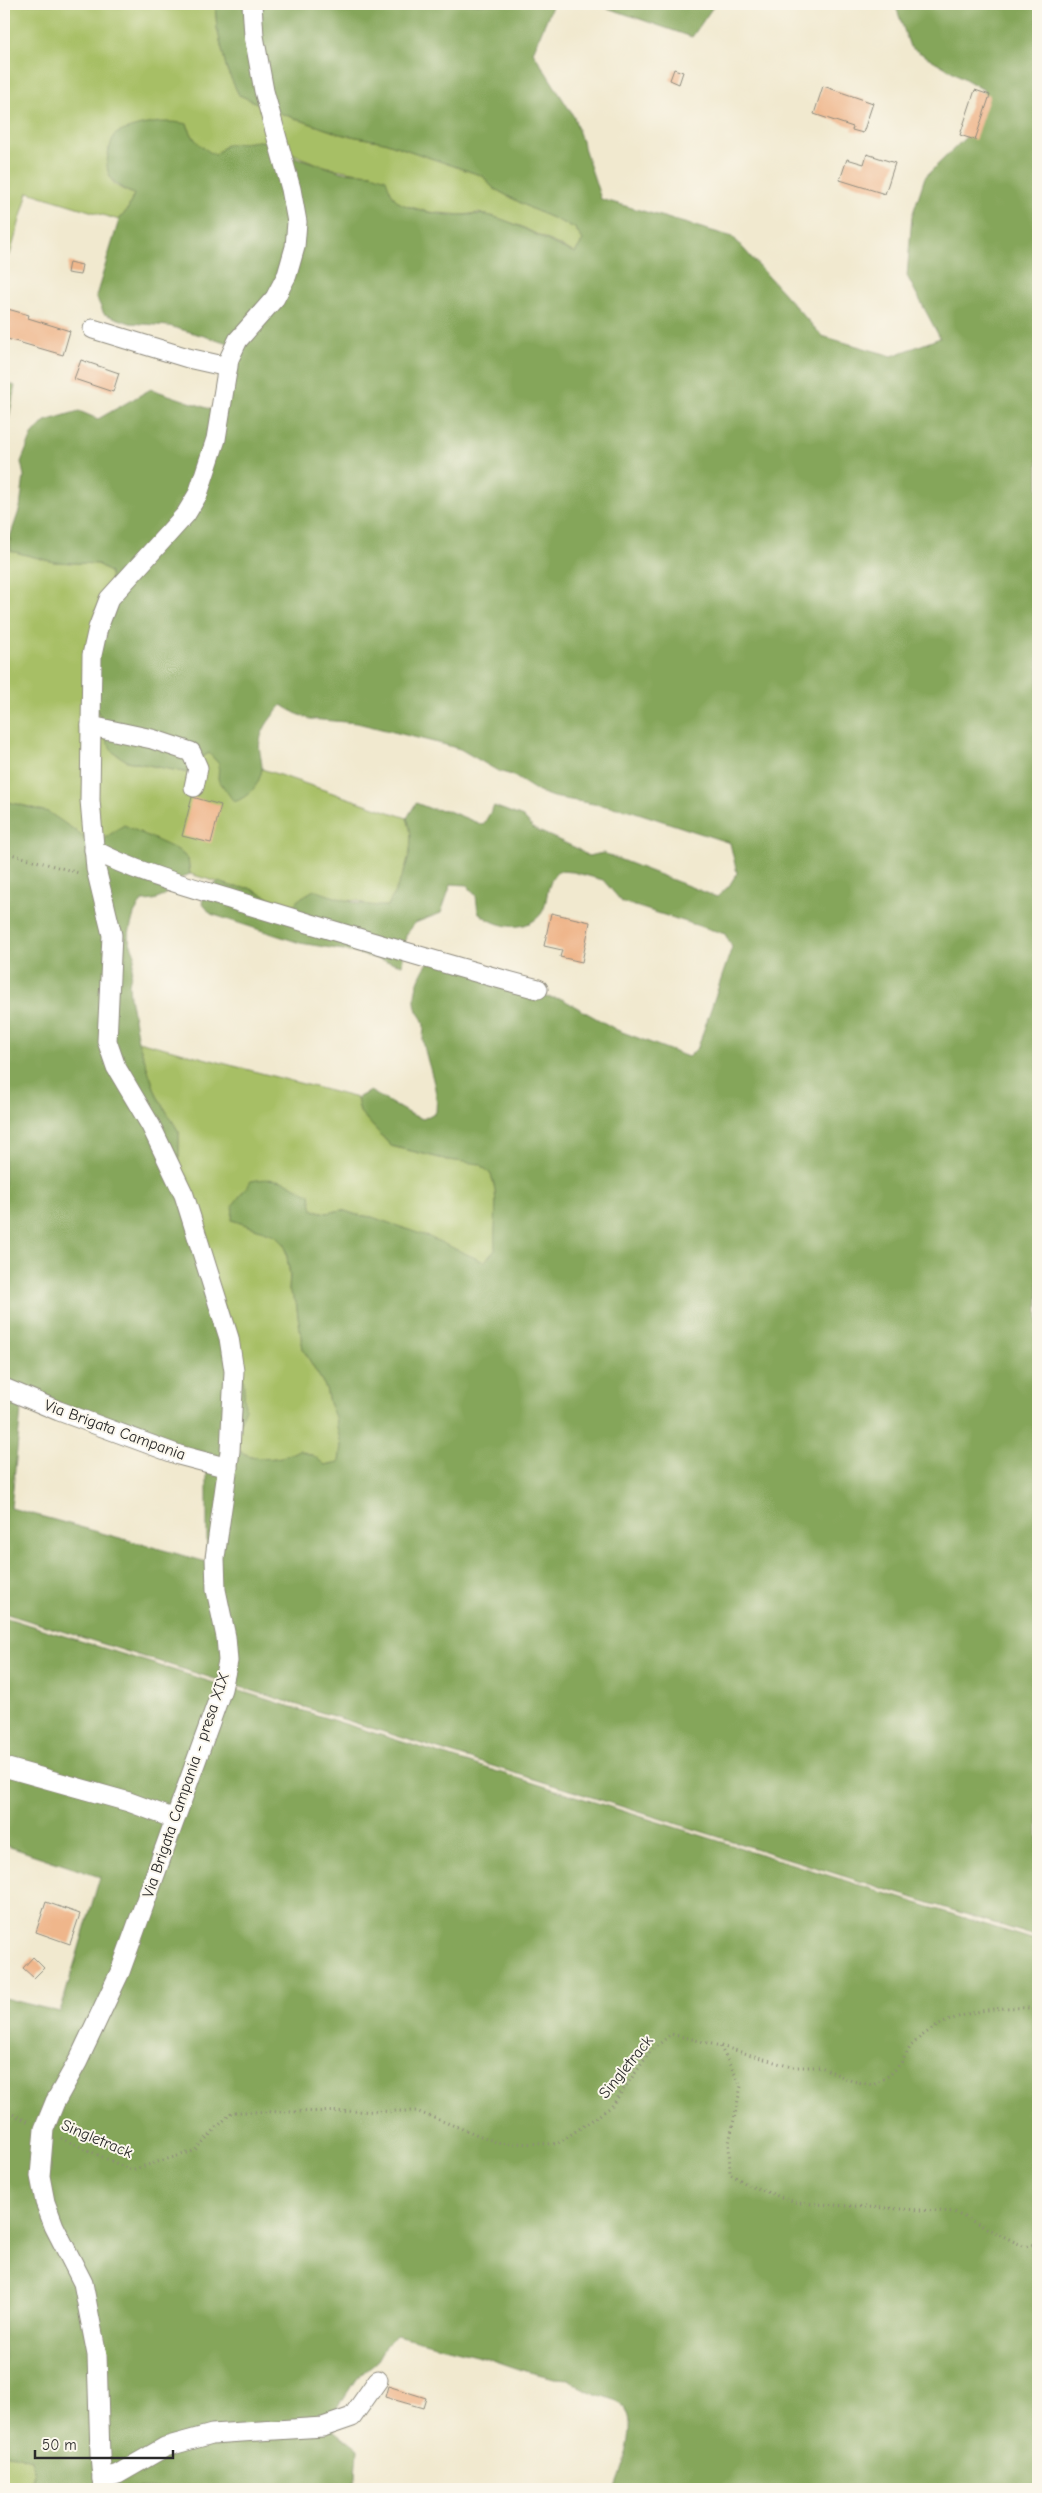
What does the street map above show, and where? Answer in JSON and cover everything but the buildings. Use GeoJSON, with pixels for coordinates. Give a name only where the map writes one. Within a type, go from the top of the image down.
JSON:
{"type":"FeatureCollection","features":[{"type":"Feature","properties":{"kind":"street","name":"Via Brigata Campania - presa XIX"},"geometry":{"type":"LineString","coordinates":[[103,2484],[100,2455],[100,2394],[94,2336],[83,2283],[54,2226],[45,2202],[40,2176],[44,2130],[55,2102],[78,2061],[120,1972],[222,1689],[228,1661],[226,1637],[216,1590],[215,1558],[228,1468],[234,1371],[228,1338],[184,1195],[151,1126],[116,1067],[107,1041],[112,935],[94,850],[90,800],[92,655],[98,628],[109,599],[180,521],[198,494],[216,439],[229,359],[238,340],[275,298],[288,276],[295,247],[296,222],[291,190],[264,91],[254,36],[252,4]]}},
{"type":"Feature","properties":{"kind":"street"},"geometry":{"type":"LineString","coordinates":[[93,329],[188,358],[228,366]]}},
{"type":"Feature","properties":{"kind":"street"},"geometry":{"type":"LineString","coordinates":[[91,726],[152,739],[191,752],[198,768],[194,787]]}},
{"type":"Feature","properties":{"kind":"street"},"geometry":{"type":"LineString","coordinates":[[94,850],[113,860],[345,935],[538,989]]}},
{"type":"Feature","properties":{"kind":"street","name":"Via Brigata Campania"},"geometry":{"type":"LineString","coordinates":[[4,1388],[59,1411],[179,1455],[228,1468]]}},
{"type":"Feature","properties":{"kind":"street"},"geometry":{"type":"LineString","coordinates":[[4,1767],[129,1802],[175,1819]]}},
{"type":"Feature","properties":{"kind":"street"},"geometry":{"type":"LineString","coordinates":[[103,2484],[165,2448],[212,2434],[323,2427],[352,2418],[378,2380]]}},
{"type":"Feature","properties":{"kind":"path"},"geometry":{"type":"LineString","coordinates":[[4,852],[99,878]]}},
{"type":"Feature","properties":{"kind":"path"},"geometry":{"type":"LineString","coordinates":[[720,2046],[791,2067],[821,2067],[852,2081],[873,2085],[890,2076],[903,2060],[910,2047],[926,2032],[960,2016],[1014,2006],[1038,2008]]}},
{"type":"Feature","properties":{"kind":"path","name":"Singletrack"},"geometry":{"type":"LineString","coordinates":[[44,2130],[131,2170],[194,2151],[232,2112],[416,2111],[499,2143],[557,2144],[611,2107],[650,2052],[671,2034],[720,2046]]}},
{"type":"Feature","properties":{"kind":"path"},"geometry":{"type":"LineString","coordinates":[[720,2046],[741,2086],[729,2143],[730,2174],[736,2178],[750,2186],[798,2203],[954,2212],[1025,2247],[1038,2243]]}},
{"type":"Feature","properties":{"kind":"path"},"geometry":{"type":"LineString","coordinates":[[4,2110],[44,2130]]}},
{"type":"Feature","properties":{"kind":"green space"},"geometry":{"type":"Polygon","coordinates":[[[4,4],[215,4],[217,28],[227,70],[239,95],[280,113],[340,134],[384,142],[483,176],[493,188],[532,209],[575,228],[583,240],[575,253],[520,226],[492,216],[478,213],[462,215],[429,212],[400,204],[372,174],[345,171],[321,165],[309,161],[273,142],[227,154],[210,154],[197,143],[187,124],[109,148],[108,172],[110,178],[118,187],[134,194],[128,209],[119,220],[28,192],[10,255],[4,253],[4,4]]]}},
{"type":"Feature","properties":{"kind":"green space"},"geometry":{"type":"Polygon","coordinates":[[[215,4],[553,4],[533,52],[574,117],[601,199],[733,237],[822,336],[892,356],[940,338],[907,276],[912,216],[925,177],[968,135],[984,90],[910,47],[895,4],[1038,4],[1038,1937],[4,1613],[4,801],[48,812],[85,837],[99,842],[124,825],[178,850],[188,859],[190,874],[176,882],[165,895],[152,900],[142,901],[134,914],[128,937],[135,955],[129,984],[130,997],[138,1041],[157,1096],[179,1132],[179,1161],[184,1190],[243,1367],[245,1410],[240,1424],[227,1444],[253,1457],[280,1457],[299,1450],[314,1456],[325,1465],[339,1462],[341,1445],[326,1388],[303,1349],[296,1302],[289,1290],[290,1275],[285,1245],[275,1235],[232,1220],[233,1205],[251,1181],[268,1179],[282,1181],[310,1195],[313,1210],[327,1213],[342,1210],[372,1217],[429,1237],[484,1262],[495,1250],[496,1201],[491,1175],[480,1164],[448,1160],[391,1146],[360,1112],[357,1098],[370,1091],[410,1114],[423,1119],[436,1112],[436,1093],[423,1040],[424,1023],[415,1004],[418,981],[434,955],[464,957],[478,962],[488,973],[516,987],[545,997],[562,999],[617,1030],[688,1057],[698,1047],[732,947],[725,934],[622,902],[603,880],[573,872],[558,871],[551,882],[541,914],[527,924],[518,926],[501,924],[485,917],[478,912],[476,896],[467,885],[451,884],[441,913],[415,923],[406,935],[402,965],[343,950],[300,943],[211,914],[202,903],[206,889],[219,882],[234,887],[249,888],[290,908],[302,897],[314,890],[341,899],[388,906],[403,874],[410,852],[411,841],[407,818],[416,803],[431,809],[446,810],[483,825],[494,806],[523,817],[534,829],[576,848],[588,856],[603,853],[717,897],[729,886],[737,873],[730,843],[629,810],[553,797],[539,792],[512,775],[498,771],[460,749],[357,723],[310,719],[282,705],[268,722],[261,736],[259,748],[262,768],[259,780],[249,794],[234,802],[218,779],[219,764],[209,753],[197,760],[189,773],[127,761],[113,752],[106,740],[104,724],[90,696],[112,590],[110,573],[98,564],[54,562],[11,551],[10,537],[20,508],[24,476],[21,462],[32,435],[45,421],[79,411],[98,419],[151,389],[216,411],[239,346],[169,326],[130,323],[104,314],[96,296],[119,220],[128,209],[134,194],[116,184],[108,171],[108,155],[114,135],[131,128],[159,122],[187,124],[198,142],[215,155],[226,145],[258,141],[273,142],[298,158],[342,172],[372,174],[386,179],[396,200],[416,209],[448,215],[480,214],[501,219],[575,253],[583,240],[575,228],[532,209],[493,188],[483,176],[384,142],[340,134],[280,113],[239,95],[227,70],[217,28],[215,4]],[[23,1391],[11,1508],[207,1562],[207,1457],[23,1391]]]}},
{"type":"Feature","properties":{"kind":"green space"},"geometry":{"type":"Polygon","coordinates":[[[596,4],[715,4],[692,37],[596,4]]]}},
{"type":"Feature","properties":{"kind":"green space"},"geometry":{"type":"Polygon","coordinates":[[[4,381],[15,386],[4,444],[4,381]]]}},
{"type":"Feature","properties":{"kind":"green space"},"geometry":{"type":"Polygon","coordinates":[[[10,537],[11,551],[54,562],[98,564],[110,573],[112,590],[104,724],[113,752],[127,761],[189,773],[197,760],[209,753],[219,764],[257,783],[262,769],[407,818],[411,841],[410,852],[403,874],[388,906],[374,907],[358,901],[302,897],[290,909],[249,888],[234,887],[190,874],[188,859],[178,850],[150,839],[99,842],[85,837],[34,808],[4,801],[4,541],[10,537]]]}},
{"type":"Feature","properties":{"kind":"green space"},"geometry":{"type":"Polygon","coordinates":[[[138,1041],[357,1098],[360,1112],[391,1146],[448,1160],[479,1163],[491,1175],[496,1201],[496,1250],[484,1262],[372,1217],[342,1210],[327,1213],[313,1210],[232,1220],[275,1235],[285,1244],[290,1275],[289,1290],[296,1302],[303,1349],[326,1388],[329,1403],[335,1416],[341,1445],[339,1462],[324,1465],[314,1456],[299,1450],[280,1457],[253,1457],[227,1444],[179,1161],[179,1132],[157,1096],[138,1041]]]}},
{"type":"Feature","properties":{"kind":"green space"},"geometry":{"type":"Polygon","coordinates":[[[4,1617],[1038,1941],[1038,2489],[614,2489],[625,2457],[630,2430],[626,2408],[618,2402],[586,2390],[569,2379],[555,2378],[525,2371],[484,2357],[396,2335],[386,2346],[378,2360],[356,2379],[333,2415],[334,2430],[358,2449],[356,2477],[351,2489],[29,2489],[34,2473],[32,2459],[4,2453],[4,1998],[60,2012],[100,1877],[4,1845],[4,1617]]]}},
{"type":"Feature","properties":{"kind":"green space"},"geometry":{"type":"Polygon","coordinates":[[[4,2453],[32,2459],[34,2473],[29,2489],[4,2489],[4,2453]]]}}]}
